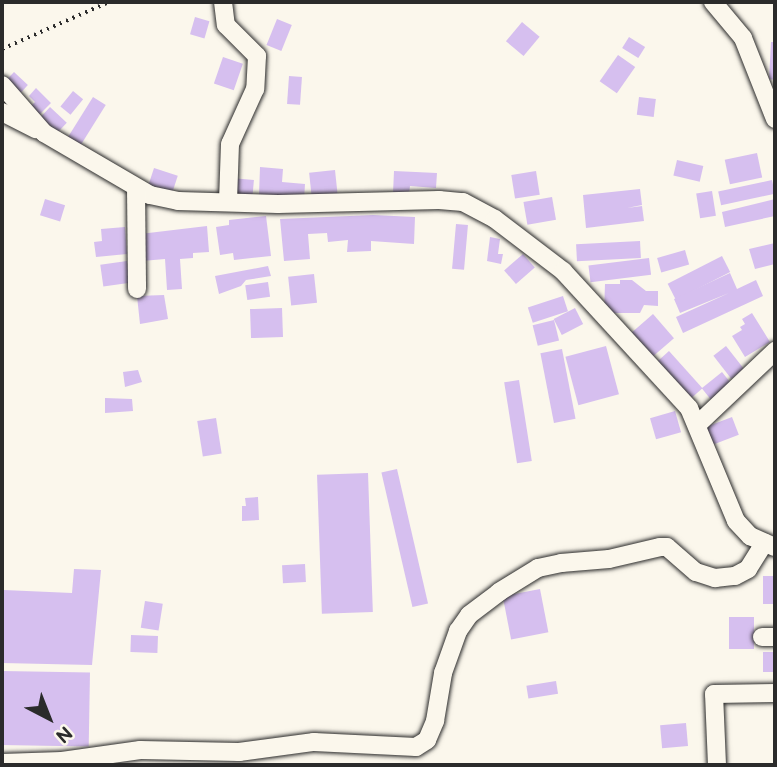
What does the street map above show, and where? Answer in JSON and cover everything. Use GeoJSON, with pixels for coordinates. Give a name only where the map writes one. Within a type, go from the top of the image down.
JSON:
{"type":"FeatureCollection","features":[{"type":"Feature","properties":{"kind":"street"},"geometry":{"type":"LineString","coordinates":[[223,2],[226,25],[257,56],[255,89],[230,144],[228,202]]}},
{"type":"Feature","properties":{"kind":"street"},"geometry":{"type":"LineString","coordinates":[[713,2],[743,38],[769,85],[775,119]]}},
{"type":"Feature","properties":{"kind":"street"},"geometry":{"type":"LineString","coordinates":[[2,85],[44,132]]}},
{"type":"Feature","properties":{"kind":"street"},"geometry":{"type":"LineString","coordinates":[[2,112],[44,132],[136,188],[150,195],[178,201],[439,200],[463,202],[476,208],[529,242],[563,271],[689,408],[736,522],[750,536],[769,545],[748,569],[735,576],[715,578],[696,572],[667,547],[609,559],[538,568],[499,592],[469,615],[458,631],[443,673],[435,721],[428,740],[416,747],[314,742],[239,752],[141,750],[62,761],[2,763]]}},
{"type":"Feature","properties":{"kind":"street"},"geometry":{"type":"LineString","coordinates":[[136,188],[137,289]]}},
{"type":"Feature","properties":{"kind":"street"},"geometry":{"type":"LineString","coordinates":[[697,425],[775,351]]}},
{"type":"Feature","properties":{"kind":"street"},"geometry":{"type":"LineString","coordinates":[[717,765],[714,694],[775,693]]}},
{"type":"Feature","properties":{"kind":"path"},"geometry":{"type":"LineString","coordinates":[[2,49],[109,2]]}},
{"type":"Feature","properties":{"kind":"building"},"geometry":{"type":"Polygon","coordinates":[[[195,17],[209,21],[204,38],[190,34],[195,17]]]}},
{"type":"Feature","properties":{"kind":"building"},"geometry":{"type":"Polygon","coordinates":[[[277,19],[292,25],[281,51],[267,45],[277,19]]]}},
{"type":"Feature","properties":{"kind":"building"},"geometry":{"type":"Polygon","coordinates":[[[522,22],[540,37],[524,56],[506,41],[522,22]]]}},
{"type":"Feature","properties":{"kind":"building"},"geometry":{"type":"Polygon","coordinates":[[[629,37],[645,47],[638,58],[622,48],[629,37]]]}},
{"type":"Feature","properties":{"kind":"building"},"geometry":{"type":"Polygon","coordinates":[[[771,42],[775,42],[775,80],[769,79],[771,42]]]}},
{"type":"Feature","properties":{"kind":"building"},"geometry":{"type":"Polygon","coordinates":[[[618,55],[635,67],[617,93],[600,81],[618,55]]]}},
{"type":"Feature","properties":{"kind":"building"},"geometry":{"type":"Polygon","coordinates":[[[223,57],[243,64],[234,90],[214,83],[223,57]]]}},
{"type":"Feature","properties":{"kind":"building"},"geometry":{"type":"Polygon","coordinates":[[[14,72],[28,85],[18,96],[4,83],[14,72]]]}},
{"type":"Feature","properties":{"kind":"building"},"geometry":{"type":"Polygon","coordinates":[[[289,76],[302,77],[300,105],[287,104],[289,76]]]}},
{"type":"Feature","properties":{"kind":"building"},"geometry":{"type":"Polygon","coordinates":[[[36,88],[51,103],[35,119],[27,110],[35,102],[29,96],[36,88]]]}},
{"type":"Feature","properties":{"kind":"building"},"geometry":{"type":"Polygon","coordinates":[[[73,91],[83,99],[71,115],[60,107],[73,91]]]}},
{"type":"Feature","properties":{"kind":"building"},"geometry":{"type":"Polygon","coordinates":[[[93,97],[106,105],[78,150],[65,142],[93,97]]]}},
{"type":"Feature","properties":{"kind":"building"},"geometry":{"type":"Polygon","coordinates":[[[639,97],[656,99],[654,117],[637,115],[639,97]]]}},
{"type":"Feature","properties":{"kind":"building"},"geometry":{"type":"Polygon","coordinates":[[[50,107],[67,123],[55,135],[38,119],[50,107]]]}},
{"type":"Feature","properties":{"kind":"building"},"geometry":{"type":"Polygon","coordinates":[[[757,153],[762,177],[730,184],[725,160],[757,153]]]}},
{"type":"Feature","properties":{"kind":"building"},"geometry":{"type":"Polygon","coordinates":[[[677,160],[703,166],[700,182],[673,176],[677,160]]]}},
{"type":"Feature","properties":{"kind":"building"},"geometry":{"type":"Polygon","coordinates":[[[260,167],[283,169],[282,182],[305,184],[304,200],[259,195],[260,167]]]}},
{"type":"Feature","properties":{"kind":"building"},"geometry":{"type":"Polygon","coordinates":[[[154,168],[178,176],[172,194],[148,186],[154,168]]]}},
{"type":"Feature","properties":{"kind":"building"},"geometry":{"type":"Polygon","coordinates":[[[335,170],[338,197],[312,200],[309,173],[335,170]]]}},
{"type":"Feature","properties":{"kind":"building"},"geometry":{"type":"Polygon","coordinates":[[[394,171],[437,173],[436,188],[410,186],[409,194],[393,193],[394,171]]]}},
{"type":"Feature","properties":{"kind":"building"},"geometry":{"type":"Polygon","coordinates":[[[536,171],[540,195],[515,199],[511,175],[536,171]]]}},
{"type":"Feature","properties":{"kind":"building"},"geometry":{"type":"Polygon","coordinates":[[[231,178],[254,180],[253,196],[230,194],[231,178]]]}},
{"type":"Feature","properties":{"kind":"building"},"geometry":{"type":"Polygon","coordinates":[[[772,180],[775,194],[721,205],[718,191],[772,180]]]}},
{"type":"Feature","properties":{"kind":"building"},"geometry":{"type":"Polygon","coordinates":[[[640,189],[642,205],[627,208],[642,206],[644,221],[586,228],[583,195],[640,189]]]}},
{"type":"Feature","properties":{"kind":"building"},"geometry":{"type":"Polygon","coordinates":[[[712,191],[716,216],[700,218],[696,194],[712,191]]]}},
{"type":"Feature","properties":{"kind":"building"},"geometry":{"type":"Polygon","coordinates":[[[552,197],[556,220],[527,225],[523,202],[552,197]]]}},
{"type":"Feature","properties":{"kind":"building"},"geometry":{"type":"Polygon","coordinates":[[[45,199],[65,205],[60,221],[40,215],[45,199]]]}},
{"type":"Feature","properties":{"kind":"building"},"geometry":{"type":"Polygon","coordinates":[[[775,199],[775,216],[725,227],[722,212],[775,199]]]}},
{"type":"Feature","properties":{"kind":"building"},"geometry":{"type":"Polygon","coordinates":[[[373,215],[415,217],[414,244],[371,241],[371,251],[347,252],[348,240],[328,242],[327,233],[308,234],[310,259],[284,261],[280,219],[373,215]]]}},
{"type":"Feature","properties":{"kind":"building"},"geometry":{"type":"Polygon","coordinates":[[[266,216],[271,256],[234,260],[233,253],[220,255],[216,227],[229,225],[229,220],[266,216]]]}},
{"type":"Feature","properties":{"kind":"building"},"geometry":{"type":"Polygon","coordinates":[[[456,224],[468,225],[464,270],[452,269],[456,224]]]}},
{"type":"Feature","properties":{"kind":"building"},"geometry":{"type":"Polygon","coordinates":[[[207,226],[209,252],[193,253],[193,258],[180,259],[182,289],[167,290],[165,259],[142,261],[140,234],[207,226]]]}},
{"type":"Feature","properties":{"kind":"building"},"geometry":{"type":"Polygon","coordinates":[[[125,227],[127,254],[96,257],[94,242],[102,241],[101,229],[125,227]]]}},
{"type":"Feature","properties":{"kind":"building"},"geometry":{"type":"Polygon","coordinates":[[[490,237],[500,239],[498,254],[503,254],[501,264],[487,261],[490,237]]]}},
{"type":"Feature","properties":{"kind":"building"},"geometry":{"type":"Polygon","coordinates":[[[640,241],[641,258],[577,261],[576,244],[640,241]]]}},
{"type":"Feature","properties":{"kind":"building"},"geometry":{"type":"Polygon","coordinates":[[[775,243],[775,264],[755,269],[749,249],[775,243]]]}},
{"type":"Feature","properties":{"kind":"building"},"geometry":{"type":"Polygon","coordinates":[[[685,250],[689,264],[661,272],[657,258],[685,250]]]}},
{"type":"Feature","properties":{"kind":"building"},"geometry":{"type":"Polygon","coordinates":[[[523,254],[535,268],[516,284],[504,270],[523,254]]]}},
{"type":"Feature","properties":{"kind":"building"},"geometry":{"type":"Polygon","coordinates":[[[722,256],[730,272],[676,300],[668,284],[722,256]]]}},
{"type":"Feature","properties":{"kind":"building"},"geometry":{"type":"Polygon","coordinates":[[[649,258],[651,275],[591,282],[588,265],[649,258]]]}},
{"type":"Feature","properties":{"kind":"building"},"geometry":{"type":"Polygon","coordinates":[[[127,261],[130,283],[103,287],[100,265],[127,261]]]}},
{"type":"Feature","properties":{"kind":"building"},"geometry":{"type":"Polygon","coordinates":[[[268,266],[271,276],[246,280],[241,286],[219,294],[215,276],[268,266]]]}},
{"type":"Feature","properties":{"kind":"building"},"geometry":{"type":"Polygon","coordinates":[[[730,273],[737,289],[756,280],[763,296],[683,333],[676,317],[729,293],[680,313],[674,299],[730,273]]]}},
{"type":"Feature","properties":{"kind":"building"},"geometry":{"type":"Polygon","coordinates":[[[314,274],[317,303],[291,306],[288,277],[314,274]]]}},
{"type":"Feature","properties":{"kind":"building"},"geometry":{"type":"Polygon","coordinates":[[[620,280],[632,280],[646,291],[658,291],[658,306],[644,305],[640,313],[604,313],[605,284],[620,284],[620,280]]]}},
{"type":"Feature","properties":{"kind":"building"},"geometry":{"type":"Polygon","coordinates":[[[268,282],[270,297],[247,300],[245,285],[268,282]]]}},
{"type":"Feature","properties":{"kind":"building"},"geometry":{"type":"Polygon","coordinates":[[[164,295],[168,319],[140,324],[137,296],[164,295]]]}},
{"type":"Feature","properties":{"kind":"building"},"geometry":{"type":"Polygon","coordinates":[[[563,296],[568,311],[533,323],[528,307],[563,296]]]}},
{"type":"Feature","properties":{"kind":"building"},"geometry":{"type":"Polygon","coordinates":[[[282,308],[283,337],[251,338],[250,309],[282,308]]]}},
{"type":"Feature","properties":{"kind":"building"},"geometry":{"type":"Polygon","coordinates":[[[575,308],[583,324],[562,335],[554,319],[575,308]]]}},
{"type":"Feature","properties":{"kind":"building"},"geometry":{"type":"Polygon","coordinates":[[[752,313],[770,342],[745,357],[732,336],[742,330],[740,327],[745,324],[742,319],[752,313]]]}},
{"type":"Feature","properties":{"kind":"building"},"geometry":{"type":"Polygon","coordinates":[[[653,314],[674,338],[651,358],[630,334],[653,314]]]}},
{"type":"Feature","properties":{"kind":"building"},"geometry":{"type":"Polygon","coordinates":[[[554,320],[559,340],[538,346],[533,325],[554,320]]]}},
{"type":"Feature","properties":{"kind":"building"},"geometry":{"type":"Polygon","coordinates":[[[606,346],[619,394],[578,405],[565,357],[606,346]]]}},
{"type":"Feature","properties":{"kind":"building"},"geometry":{"type":"Polygon","coordinates":[[[726,346],[744,369],[731,379],[713,356],[726,346]]]}},
{"type":"Feature","properties":{"kind":"building"},"geometry":{"type":"Polygon","coordinates":[[[562,349],[576,419],[554,423],[540,353],[562,349]]]}},
{"type":"Feature","properties":{"kind":"building"},"geometry":{"type":"Polygon","coordinates":[[[669,351],[702,388],[688,401],[655,364],[669,351]]]}},
{"type":"Feature","properties":{"kind":"building"},"geometry":{"type":"Polygon","coordinates":[[[138,370],[142,382],[125,387],[123,372],[138,370]]]}},
{"type":"Feature","properties":{"kind":"building"},"geometry":{"type":"Polygon","coordinates":[[[722,372],[731,383],[711,399],[702,388],[722,372]]]}},
{"type":"Feature","properties":{"kind":"building"},"geometry":{"type":"Polygon","coordinates":[[[519,380],[532,461],[517,463],[504,382],[519,380]]]}},
{"type":"Feature","properties":{"kind":"building"},"geometry":{"type":"Polygon","coordinates":[[[105,398],[132,399],[133,411],[105,413],[105,398]]]}},
{"type":"Feature","properties":{"kind":"building"},"geometry":{"type":"Polygon","coordinates":[[[675,411],[681,432],[656,439],[650,418],[675,411]]]}},
{"type":"Feature","properties":{"kind":"building"},"geometry":{"type":"Polygon","coordinates":[[[732,417],[739,435],[711,445],[704,428],[732,417]]]}},
{"type":"Feature","properties":{"kind":"building"},"geometry":{"type":"Polygon","coordinates":[[[216,418],[222,454],[203,457],[197,421],[216,418]]]}},
{"type":"Feature","properties":{"kind":"building"},"geometry":{"type":"Polygon","coordinates":[[[397,469],[428,603],[412,607],[381,473],[397,469]]]}},
{"type":"Feature","properties":{"kind":"building"},"geometry":{"type":"Polygon","coordinates":[[[368,473],[373,612],[322,614],[317,475],[368,473]]]}},
{"type":"Feature","properties":{"kind":"building"},"geometry":{"type":"Polygon","coordinates":[[[258,497],[259,520],[242,521],[245,498],[258,497]]]}},
{"type":"Feature","properties":{"kind":"building"},"geometry":{"type":"Polygon","coordinates":[[[305,564],[306,582],[283,583],[282,565],[305,564]]]}},
{"type":"Feature","properties":{"kind":"building"},"geometry":{"type":"Polygon","coordinates":[[[74,569],[101,570],[92,665],[2,663],[4,590],[72,593],[74,569]]]}},
{"type":"Feature","properties":{"kind":"building"},"geometry":{"type":"Polygon","coordinates":[[[763,576],[775,576],[775,604],[763,604],[763,576]]]}},
{"type":"Feature","properties":{"kind":"building"},"geometry":{"type":"Polygon","coordinates":[[[540,589],[548,632],[511,639],[503,596],[540,589]]]}},
{"type":"Feature","properties":{"kind":"building"},"geometry":{"type":"Polygon","coordinates":[[[145,601],[163,604],[159,630],[141,628],[145,601]]]}},
{"type":"Feature","properties":{"kind":"building"},"geometry":{"type":"Polygon","coordinates":[[[729,617],[754,617],[754,649],[729,649],[729,617]]]}},
{"type":"Feature","properties":{"kind":"building"},"geometry":{"type":"Polygon","coordinates":[[[131,635],[158,636],[157,653],[130,652],[131,635]]]}},
{"type":"Feature","properties":{"kind":"building"},"geometry":{"type":"Polygon","coordinates":[[[763,652],[775,652],[775,672],[763,672],[763,652]]]}},
{"type":"Feature","properties":{"kind":"building"},"geometry":{"type":"Polygon","coordinates":[[[2,671],[90,673],[89,747],[2,745],[2,671]]]}},
{"type":"Feature","properties":{"kind":"building"},"geometry":{"type":"Polygon","coordinates":[[[556,681],[558,694],[528,699],[526,686],[556,681]]]}},
{"type":"Feature","properties":{"kind":"building"},"geometry":{"type":"Polygon","coordinates":[[[686,723],[688,746],[662,748],[660,725],[686,723]]]}}]}
